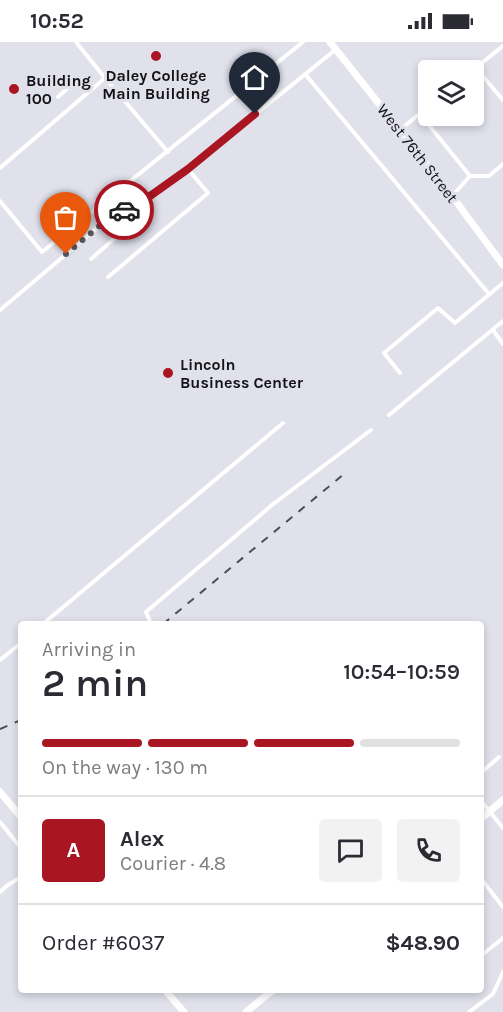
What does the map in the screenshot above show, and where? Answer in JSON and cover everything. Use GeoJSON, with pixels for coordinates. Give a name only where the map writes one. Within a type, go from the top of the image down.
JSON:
{"type":"FeatureCollection","features":[{"type":"Feature","properties":{"kind":"street","name":"West 76th Street"},"geometry":{"type":"LineString","coordinates":[[330,42],[452,196],[503,265]]}},
{"type":"Feature","properties":{"kind":"street"},"geometry":{"type":"LineString","coordinates":[[0,792],[18,813]]}},
{"type":"Feature","properties":{"kind":"street"},"geometry":{"type":"LineString","coordinates":[[484,816],[503,800]]}},
{"type":"Feature","properties":{"kind":"street"},"geometry":{"type":"LineString","coordinates":[[167,993],[183,1012]]}},
{"type":"Feature","properties":{"kind":"street"},"geometry":{"type":"LineString","coordinates":[[246,1012],[269,993]]}},
{"type":"Feature","properties":{"kind":"lane"},"geometry":{"type":"LineString","coordinates":[[76,42],[168,152]]}},
{"type":"Feature","properties":{"kind":"lane"},"geometry":{"type":"LineString","coordinates":[[0,201],[42,252],[303,42]]}},
{"type":"Feature","properties":{"kind":"lane"},"geometry":{"type":"LineString","coordinates":[[484,61],[503,46]]}},
{"type":"Feature","properties":{"kind":"lane"},"geometry":{"type":"LineString","coordinates":[[0,310],[116,212],[136,206],[188,169],[336,49]]}},
{"type":"Feature","properties":{"kind":"lane"},"geometry":{"type":"LineString","coordinates":[[305,74],[489,294]]}},
{"type":"Feature","properties":{"kind":"lane"},"geometry":{"type":"LineString","coordinates":[[0,168],[105,78]]}},
{"type":"Feature","properties":{"kind":"lane"},"geometry":{"type":"LineString","coordinates":[[484,80],[503,100]]}},
{"type":"Feature","properties":{"kind":"lane"},"geometry":{"type":"LineString","coordinates":[[58,97],[71,86]]}},
{"type":"Feature","properties":{"kind":"lane"},"geometry":{"type":"LineString","coordinates":[[400,130],[418,116]]}},
{"type":"Feature","properties":{"kind":"lane"},"geometry":{"type":"LineString","coordinates":[[430,126],[470,176]]}},
{"type":"Feature","properties":{"kind":"lane"},"geometry":{"type":"LineString","coordinates":[[452,196],[470,176],[489,176],[503,164]]}},
{"type":"Feature","properties":{"kind":"lane"},"geometry":{"type":"LineString","coordinates":[[108,277],[208,193],[188,169]]}},
{"type":"Feature","properties":{"kind":"lane"},"geometry":{"type":"LineString","coordinates":[[91,259],[131,224],[136,206]]}},
{"type":"Feature","properties":{"kind":"lane"},"geometry":{"type":"LineString","coordinates":[[400,373],[384,353],[438,308],[455,323],[503,283]]}},
{"type":"Feature","properties":{"kind":"lane"},"geometry":{"type":"LineString","coordinates":[[388,415],[503,321]]}},
{"type":"Feature","properties":{"kind":"lane"},"geometry":{"type":"LineString","coordinates":[[493,330],[503,344]]}},
{"type":"Feature","properties":{"kind":"lane"},"geometry":{"type":"LineString","coordinates":[[47,621],[283,423]]}},
{"type":"Feature","properties":{"kind":"lane"},"geometry":{"type":"LineString","coordinates":[[150,621],[146,612],[272,505],[370,430]]}},
{"type":"Feature","properties":{"kind":"lane"},"geometry":{"type":"LineString","coordinates":[[0,660],[18,645]]}},
{"type":"Feature","properties":{"kind":"lane"},"geometry":{"type":"LineString","coordinates":[[484,770],[500,757]]}},
{"type":"Feature","properties":{"kind":"lane"},"geometry":{"type":"LineString","coordinates":[[484,805],[503,828]]}},
{"type":"Feature","properties":{"kind":"lane"},"geometry":{"type":"LineString","coordinates":[[0,822],[18,844]]}},
{"type":"Feature","properties":{"kind":"lane"},"geometry":{"type":"LineString","coordinates":[[0,892],[18,880]]}},
{"type":"Feature","properties":{"kind":"lane"},"geometry":{"type":"LineString","coordinates":[[484,883],[503,907]]}},
{"type":"Feature","properties":{"kind":"lane"},"geometry":{"type":"LineString","coordinates":[[484,954],[503,938]]}},
{"type":"Feature","properties":{"kind":"lane"},"geometry":{"type":"LineString","coordinates":[[469,1012],[493,993],[503,972]]}},
{"type":"Feature","properties":{"kind":"railway"},"geometry":{"type":"LineString","coordinates":[[167,621],[344,474]]}},
{"type":"Feature","properties":{"kind":"railway"},"geometry":{"type":"LineString","coordinates":[[0,729],[18,721]]}},
{"type":"Feature","properties":{"kind":"way so far"},"geometry":{"type":"LineString","coordinates":[[66,254],[116,212],[124,210]]}},
{"type":"Feature","properties":{"kind":"place","name":"Daley College Main Building"},"geometry":{"type":"Point","coordinates":[156,56]}},
{"type":"Feature","properties":{"kind":"place","name":"Building 100"},"geometry":{"type":"Point","coordinates":[14,89]}},
{"type":"Feature","properties":{"kind":"place","name":"Lincoln Business Center"},"geometry":{"type":"Point","coordinates":[168,373]}},
{"type":"Feature","properties":{"kind":"route"},"geometry":{"type":"LineString","coordinates":[[124,210],[136,206],[188,169],[255,114]]}}]}
